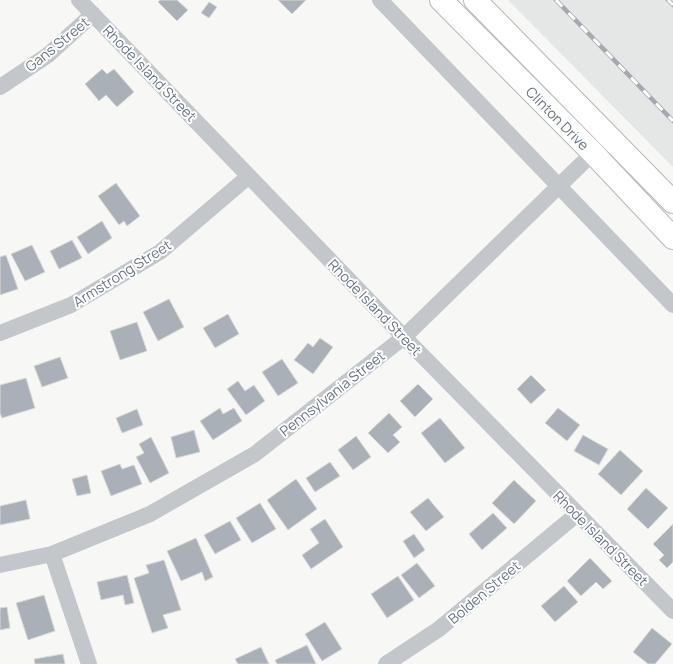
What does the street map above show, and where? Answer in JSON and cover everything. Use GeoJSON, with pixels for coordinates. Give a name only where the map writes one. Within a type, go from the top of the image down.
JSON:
{"type":"FeatureCollection","features":[{"type":"Feature","properties":{"kind":"main road","name":"Clinton Drive"},"geometry":{"type":"LineString","coordinates":[[440,0],[592,153],[673,238]]}},
{"type":"Feature","properties":{"kind":"main road","name":"Clinton Drive"},"geometry":{"type":"LineString","coordinates":[[475,0],[673,202]]}},
{"type":"Feature","properties":{"kind":"street","name":"Rhode Island Street"},"geometry":{"type":"LineString","coordinates":[[79,0],[404,337],[673,611]]}},
{"type":"Feature","properties":{"kind":"street"},"geometry":{"type":"LineString","coordinates":[[380,0],[673,305]]}},
{"type":"Feature","properties":{"kind":"street","name":"Gans Street"},"geometry":{"type":"LineString","coordinates":[[0,87],[48,55],[93,14]]}},
{"type":"Feature","properties":{"kind":"street","name":"Pennsylvania Street"},"geometry":{"type":"LineString","coordinates":[[0,565],[52,554],[150,514],[255,454],[404,337],[610,137]]}},
{"type":"Feature","properties":{"kind":"street","name":"Armstrong Street"},"geometry":{"type":"LineString","coordinates":[[0,333],[71,305],[160,252],[249,176]]}},
{"type":"Feature","properties":{"kind":"street","name":"Bolden Street"},"geometry":{"type":"LineString","coordinates":[[386,664],[439,629],[577,514]]}},
{"type":"Feature","properties":{"kind":"street"},"geometry":{"type":"LineString","coordinates":[[52,554],[88,664]]}},
{"type":"Feature","properties":{"kind":"shaded area"},"geometry":{"type":"Polygon","coordinates":[[[508,0],[673,0],[673,167],[508,0]]]}},
{"type":"Feature","properties":{"kind":"building"},"geometry":{"type":"Polygon","coordinates":[[[160,0],[177,0],[188,10],[177,21],[158,2],[160,0]]]}},
{"type":"Feature","properties":{"kind":"building"},"geometry":{"type":"Polygon","coordinates":[[[278,0],[306,0],[292,14],[278,0]]]}},
{"type":"Feature","properties":{"kind":"building"},"geometry":{"type":"Polygon","coordinates":[[[209,2],[217,7],[209,18],[201,13],[209,2]]]}},
{"type":"Feature","properties":{"kind":"building"},"geometry":{"type":"Polygon","coordinates":[[[102,69],[107,74],[114,69],[134,92],[117,107],[106,95],[99,101],[85,84],[102,69]]]}},
{"type":"Feature","properties":{"kind":"building"},"geometry":{"type":"Polygon","coordinates":[[[116,183],[140,216],[127,226],[124,221],[119,225],[98,196],[116,183]]]}},
{"type":"Feature","properties":{"kind":"building"},"geometry":{"type":"Polygon","coordinates":[[[102,221],[112,238],[88,254],[77,237],[102,221]]]}},
{"type":"Feature","properties":{"kind":"building"},"geometry":{"type":"Polygon","coordinates":[[[72,240],[82,258],[59,269],[50,251],[72,240]]]}},
{"type":"Feature","properties":{"kind":"building"},"geometry":{"type":"Polygon","coordinates":[[[32,245],[45,272],[25,281],[11,254],[32,245]]]}},
{"type":"Feature","properties":{"kind":"building"},"geometry":{"type":"Polygon","coordinates":[[[6,255],[18,289],[0,295],[0,257],[6,255]]]}},
{"type":"Feature","properties":{"kind":"building"},"geometry":{"type":"Polygon","coordinates":[[[169,299],[184,327],[158,341],[143,312],[169,299]]]}},
{"type":"Feature","properties":{"kind":"building"},"geometry":{"type":"Polygon","coordinates":[[[228,314],[239,334],[215,348],[203,328],[228,314]]]}},
{"type":"Feature","properties":{"kind":"building"},"geometry":{"type":"Polygon","coordinates":[[[137,322],[147,351],[120,360],[110,331],[137,322]]]}},
{"type":"Feature","properties":{"kind":"building"},"geometry":{"type":"Polygon","coordinates":[[[320,338],[333,347],[313,374],[294,360],[308,343],[313,347],[320,338]]]}},
{"type":"Feature","properties":{"kind":"building"},"geometry":{"type":"Polygon","coordinates":[[[60,357],[68,378],[42,387],[34,366],[60,357]]]}},
{"type":"Feature","properties":{"kind":"building"},"geometry":{"type":"Polygon","coordinates":[[[282,359],[298,383],[278,396],[262,372],[282,359]]]}},
{"type":"Feature","properties":{"kind":"building"},"geometry":{"type":"Polygon","coordinates":[[[531,375],[546,390],[531,404],[517,389],[531,375]]]}},
{"type":"Feature","properties":{"kind":"building"},"geometry":{"type":"Polygon","coordinates":[[[26,378],[35,408],[2,418],[0,413],[0,385],[26,378]]]}},
{"type":"Feature","properties":{"kind":"building"},"geometry":{"type":"Polygon","coordinates":[[[238,381],[245,391],[254,385],[265,401],[246,415],[227,389],[238,381]]]}},
{"type":"Feature","properties":{"kind":"building"},"geometry":{"type":"Polygon","coordinates":[[[418,384],[433,399],[415,417],[400,401],[418,384]]]}},
{"type":"Feature","properties":{"kind":"building"},"geometry":{"type":"Polygon","coordinates":[[[220,408],[223,414],[234,408],[242,421],[213,440],[200,421],[220,408]]]}},
{"type":"Feature","properties":{"kind":"building"},"geometry":{"type":"Polygon","coordinates":[[[558,408],[580,425],[567,441],[545,423],[558,408]]]}},
{"type":"Feature","properties":{"kind":"building"},"geometry":{"type":"Polygon","coordinates":[[[137,409],[143,425],[122,433],[116,418],[137,409]]]}},
{"type":"Feature","properties":{"kind":"building"},"geometry":{"type":"Polygon","coordinates":[[[389,413],[402,427],[393,435],[400,442],[388,453],[368,433],[389,413]]]}},
{"type":"Feature","properties":{"kind":"building"},"geometry":{"type":"Polygon","coordinates":[[[440,418],[465,448],[445,463],[421,433],[440,418]]]}},
{"type":"Feature","properties":{"kind":"building"},"geometry":{"type":"Polygon","coordinates":[[[194,430],[200,452],[176,458],[171,437],[194,430]]]}},
{"type":"Feature","properties":{"kind":"building"},"geometry":{"type":"Polygon","coordinates":[[[583,435],[608,449],[599,465],[574,451],[583,435]]]}},
{"type":"Feature","properties":{"kind":"building"},"geometry":{"type":"Polygon","coordinates":[[[356,436],[371,457],[353,470],[338,450],[356,436]]]}},
{"type":"Feature","properties":{"kind":"building"},"geometry":{"type":"Polygon","coordinates":[[[151,437],[169,473],[150,483],[136,457],[144,453],[139,444],[151,437]]]}},
{"type":"Feature","properties":{"kind":"building"},"geometry":{"type":"Polygon","coordinates":[[[620,450],[643,471],[621,495],[598,474],[620,450]]]}},
{"type":"Feature","properties":{"kind":"building"},"geometry":{"type":"Polygon","coordinates":[[[330,462],[340,476],[315,492],[306,478],[330,462]]]}},
{"type":"Feature","properties":{"kind":"building"},"geometry":{"type":"Polygon","coordinates":[[[120,464],[122,469],[134,465],[142,484],[111,496],[101,471],[120,464]]]}},
{"type":"Feature","properties":{"kind":"building"},"geometry":{"type":"Polygon","coordinates":[[[87,475],[91,493],[77,496],[72,479],[87,475]]]}},
{"type":"Feature","properties":{"kind":"building"},"geometry":{"type":"Polygon","coordinates":[[[296,479],[317,509],[288,530],[267,500],[296,479]]]}},
{"type":"Feature","properties":{"kind":"building"},"geometry":{"type":"Polygon","coordinates":[[[514,480],[536,501],[514,524],[492,503],[514,480]]]}},
{"type":"Feature","properties":{"kind":"building"},"geometry":{"type":"Polygon","coordinates":[[[646,488],[668,508],[648,529],[627,509],[646,488]]]}},
{"type":"Feature","properties":{"kind":"building"},"geometry":{"type":"Polygon","coordinates":[[[428,498],[444,517],[426,531],[410,512],[428,498]]]}},
{"type":"Feature","properties":{"kind":"building"},"geometry":{"type":"Polygon","coordinates":[[[26,500],[30,519],[0,525],[0,506],[26,500]]]}},
{"type":"Feature","properties":{"kind":"building"},"geometry":{"type":"Polygon","coordinates":[[[260,503],[276,529],[252,543],[236,518],[260,503]]]}},
{"type":"Feature","properties":{"kind":"building"},"geometry":{"type":"Polygon","coordinates":[[[493,513],[507,528],[482,550],[469,534],[493,513]]]}},
{"type":"Feature","properties":{"kind":"building"},"geometry":{"type":"Polygon","coordinates":[[[325,519],[343,547],[311,569],[302,555],[319,543],[310,529],[325,519]]]}},
{"type":"Feature","properties":{"kind":"building"},"geometry":{"type":"Polygon","coordinates":[[[230,521],[241,540],[215,554],[204,535],[230,521]]]}},
{"type":"Feature","properties":{"kind":"building"},"geometry":{"type":"Polygon","coordinates":[[[673,524],[673,562],[667,568],[659,560],[664,555],[653,544],[673,524]]]}},
{"type":"Feature","properties":{"kind":"building"},"geometry":{"type":"Polygon","coordinates":[[[414,534],[425,550],[414,558],[403,541],[414,534]]]}},
{"type":"Feature","properties":{"kind":"building"},"geometry":{"type":"Polygon","coordinates":[[[196,538],[213,577],[205,581],[202,572],[181,581],[167,551],[196,538]]]}},
{"type":"Feature","properties":{"kind":"building"},"geometry":{"type":"Polygon","coordinates":[[[590,558],[612,581],[603,589],[596,582],[581,596],[567,581],[590,558]]]}},
{"type":"Feature","properties":{"kind":"building"},"geometry":{"type":"Polygon","coordinates":[[[164,560],[181,610],[163,615],[168,628],[152,633],[134,578],[149,573],[146,565],[164,560]]]}},
{"type":"Feature","properties":{"kind":"building"},"geometry":{"type":"Polygon","coordinates":[[[417,563],[435,586],[419,598],[401,575],[417,563]]]}},
{"type":"Feature","properties":{"kind":"building"},"geometry":{"type":"Polygon","coordinates":[[[127,575],[134,603],[125,605],[123,595],[101,600],[97,582],[127,575]]]}},
{"type":"Feature","properties":{"kind":"building"},"geometry":{"type":"Polygon","coordinates":[[[398,576],[414,600],[387,618],[371,594],[398,576]]]}},
{"type":"Feature","properties":{"kind":"building"},"geometry":{"type":"Polygon","coordinates":[[[564,586],[578,602],[555,622],[541,606],[564,586]]]}},
{"type":"Feature","properties":{"kind":"building"},"geometry":{"type":"Polygon","coordinates":[[[44,595],[55,631],[28,640],[16,603],[44,595]]]}},
{"type":"Feature","properties":{"kind":"building"},"geometry":{"type":"Polygon","coordinates":[[[7,607],[10,628],[0,630],[0,608],[7,607]]]}},
{"type":"Feature","properties":{"kind":"building"},"geometry":{"type":"Polygon","coordinates":[[[325,622],[342,649],[322,661],[305,634],[325,622]]]}},
{"type":"Feature","properties":{"kind":"building"},"geometry":{"type":"Polygon","coordinates":[[[652,628],[672,644],[655,664],[648,664],[633,652],[652,628]]]}},
{"type":"Feature","properties":{"kind":"building"},"geometry":{"type":"Polygon","coordinates":[[[307,645],[316,664],[277,664],[275,660],[307,645]]]}},
{"type":"Feature","properties":{"kind":"building"},"geometry":{"type":"Polygon","coordinates":[[[261,647],[269,664],[238,664],[235,659],[261,647]]]}},
{"type":"Feature","properties":{"kind":"building"},"geometry":{"type":"Polygon","coordinates":[[[63,654],[65,664],[35,664],[34,659],[63,654]]]}},
{"type":"Feature","properties":{"kind":"railway"},"geometry":{"type":"LineString","coordinates":[[556,0],[673,121]]}},
{"type":"Feature","properties":{"kind":"railway"},"geometry":{"type":"LineString","coordinates":[[668,0],[673,5]]}}]}
